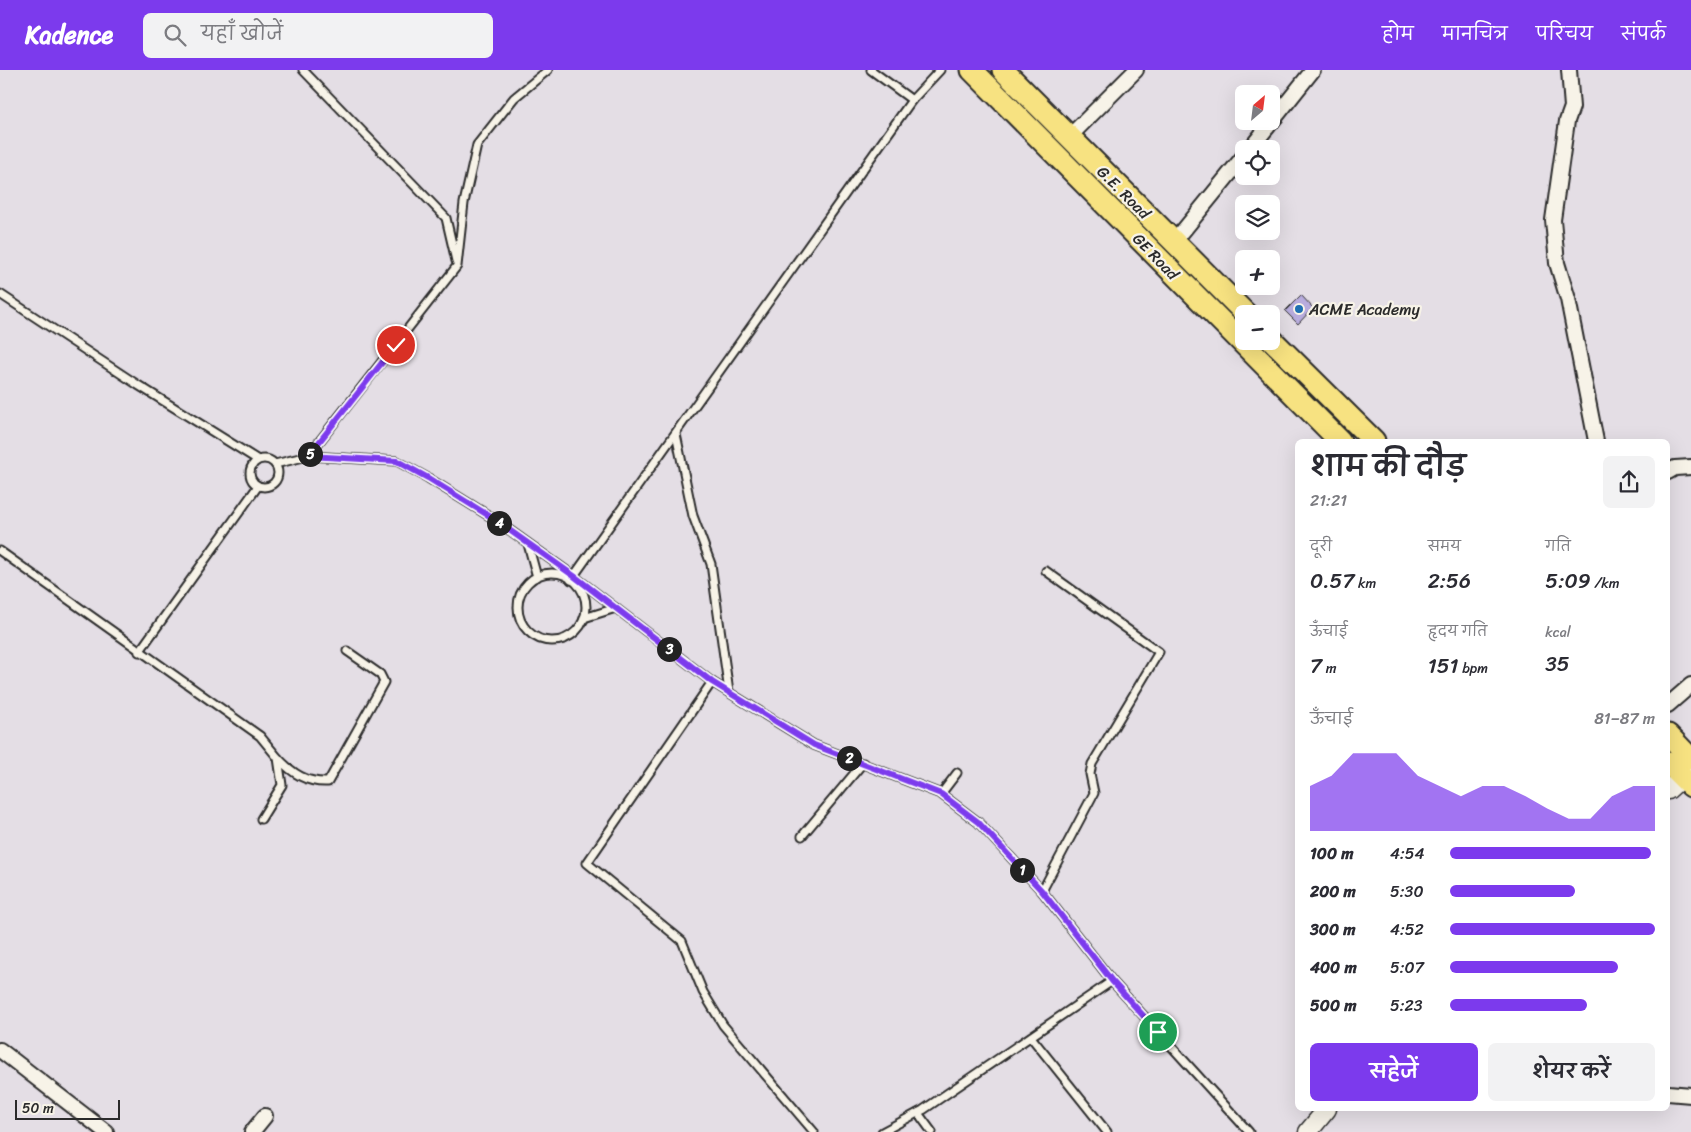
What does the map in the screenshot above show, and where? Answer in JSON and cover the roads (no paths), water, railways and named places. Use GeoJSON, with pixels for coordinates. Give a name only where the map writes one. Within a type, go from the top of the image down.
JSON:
{"type":"FeatureCollection","features":[{"type":"Feature","properties":{"kind":"main road","name":"GE Road"},"geometry":{"type":"LineString","coordinates":[[973,70],[1338,439]]}},
{"type":"Feature","properties":{"kind":"main road","name":"G.E. Road"},"geometry":{"type":"LineString","coordinates":[[1003,70],[1237,305]]}},
{"type":"Feature","properties":{"kind":"main road"},"geometry":{"type":"LineString","coordinates":[[1280,348],[1372,439]]}},
{"type":"Feature","properties":{"kind":"main road"},"geometry":{"type":"LineString","coordinates":[[1670,741],[1682,774]]}},
{"type":"Feature","properties":{"kind":"street"},"geometry":{"type":"LineString","coordinates":[[1069,136],[1136,70]]}},
{"type":"Feature","properties":{"kind":"street"},"geometry":{"type":"LineString","coordinates":[[1257,140],[1313,70]]}},
{"type":"Feature","properties":{"kind":"street"},"geometry":{"type":"LineString","coordinates":[[1569,70],[1572,107],[1567,121],[1554,220],[1555,238],[1557,264],[1568,299],[1596,439]]}},
{"type":"Feature","properties":{"kind":"street"},"geometry":{"type":"LineString","coordinates":[[1174,242],[1235,167]]}},
{"type":"Feature","properties":{"kind":"street"},"geometry":{"type":"LineString","coordinates":[[1670,471],[1675,468],[1691,467]]}},
{"type":"Feature","properties":{"kind":"street"},"geometry":{"type":"LineString","coordinates":[[1670,703],[1691,685]]}},
{"type":"Feature","properties":{"kind":"street"},"geometry":{"type":"LineString","coordinates":[[0,1050],[106,1132]]}},
{"type":"Feature","properties":{"kind":"street"},"geometry":{"type":"LineString","coordinates":[[1670,1093],[1691,1096]]}},
{"type":"Feature","properties":{"kind":"street"},"geometry":{"type":"LineString","coordinates":[[1308,1132],[1325,1111]]}},
{"type":"Feature","properties":{"kind":"street"},"geometry":{"type":"LineString","coordinates":[[252,1132],[265,1116]]}},
{"type":"Feature","properties":{"kind":"lane"},"geometry":{"type":"LineString","coordinates":[[303,70],[446,218],[457,266]]}},
{"type":"Feature","properties":{"kind":"lane"},"geometry":{"type":"LineString","coordinates":[[308,456],[457,266],[464,203],[477,145],[514,98],[548,70]]}},
{"type":"Feature","properties":{"kind":"lane"},"geometry":{"type":"LineString","coordinates":[[871,70],[912,100]]}},
{"type":"Feature","properties":{"kind":"lane"},"geometry":{"type":"LineString","coordinates":[[573,578],[912,100],[940,70]]}},
{"type":"Feature","properties":{"kind":"lane"},"geometry":{"type":"LineString","coordinates":[[0,294],[258,460],[267,459],[275,464],[278,473],[275,482],[267,487],[258,486],[251,480],[250,470],[258,460]]}},
{"type":"Feature","properties":{"kind":"lane"},"geometry":{"type":"LineString","coordinates":[[676,434],[693,516],[711,564],[729,692]]}},
{"type":"Feature","properties":{"kind":"lane"},"geometry":{"type":"LineString","coordinates":[[275,464],[308,456],[397,461],[444,488],[528,544],[616,608],[712,682],[814,745],[941,794],[978,822],[1042,891],[1112,981],[1249,1132]]}},
{"type":"Feature","properties":{"kind":"lane"},"geometry":{"type":"LineString","coordinates":[[139,652],[258,486]]}},
{"type":"Feature","properties":{"kind":"lane"},"geometry":{"type":"LineString","coordinates":[[528,544],[537,577]]}},
{"type":"Feature","properties":{"kind":"lane"},"geometry":{"type":"LineString","coordinates":[[0,551],[139,652],[260,736],[287,767],[312,782],[328,782],[384,682],[380,674],[346,651]]}},
{"type":"Feature","properties":{"kind":"lane"},"geometry":{"type":"LineString","coordinates":[[1042,891],[1094,793],[1090,774],[1092,764],[1159,652],[1046,571]]}},
{"type":"Feature","properties":{"kind":"lane"},"geometry":{"type":"LineString","coordinates":[[558,574],[573,578],[583,595],[586,606],[584,618],[579,628],[570,636],[559,641],[547,641],[536,637],[527,630],[521,621],[518,601],[525,587],[537,577],[558,574]]}},
{"type":"Feature","properties":{"kind":"lane"},"geometry":{"type":"LineString","coordinates":[[584,618],[616,608]]}},
{"type":"Feature","properties":{"kind":"lane"},"geometry":{"type":"LineString","coordinates":[[712,682],[587,862],[682,941],[703,992],[723,1025],[814,1132]]}},
{"type":"Feature","properties":{"kind":"lane"},"geometry":{"type":"LineString","coordinates":[[260,819],[282,785],[278,758]]}},
{"type":"Feature","properties":{"kind":"lane"},"geometry":{"type":"LineString","coordinates":[[802,836],[863,763]]}},
{"type":"Feature","properties":{"kind":"lane"},"geometry":{"type":"LineString","coordinates":[[941,794],[957,773]]}},
{"type":"Feature","properties":{"kind":"lane"},"geometry":{"type":"LineString","coordinates":[[882,1132],[918,1113],[1112,981]]}},
{"type":"Feature","properties":{"kind":"lane"},"geometry":{"type":"LineString","coordinates":[[1031,1037],[1107,1132]]}},
{"type":"Feature","properties":{"kind":"lane"},"geometry":{"type":"LineString","coordinates":[[918,1113],[932,1132]]}},
{"type":"Feature","properties":{"kind":"place","name":"ACME Academy"},"geometry":{"type":"Point","coordinates":[1299,309]}}]}
